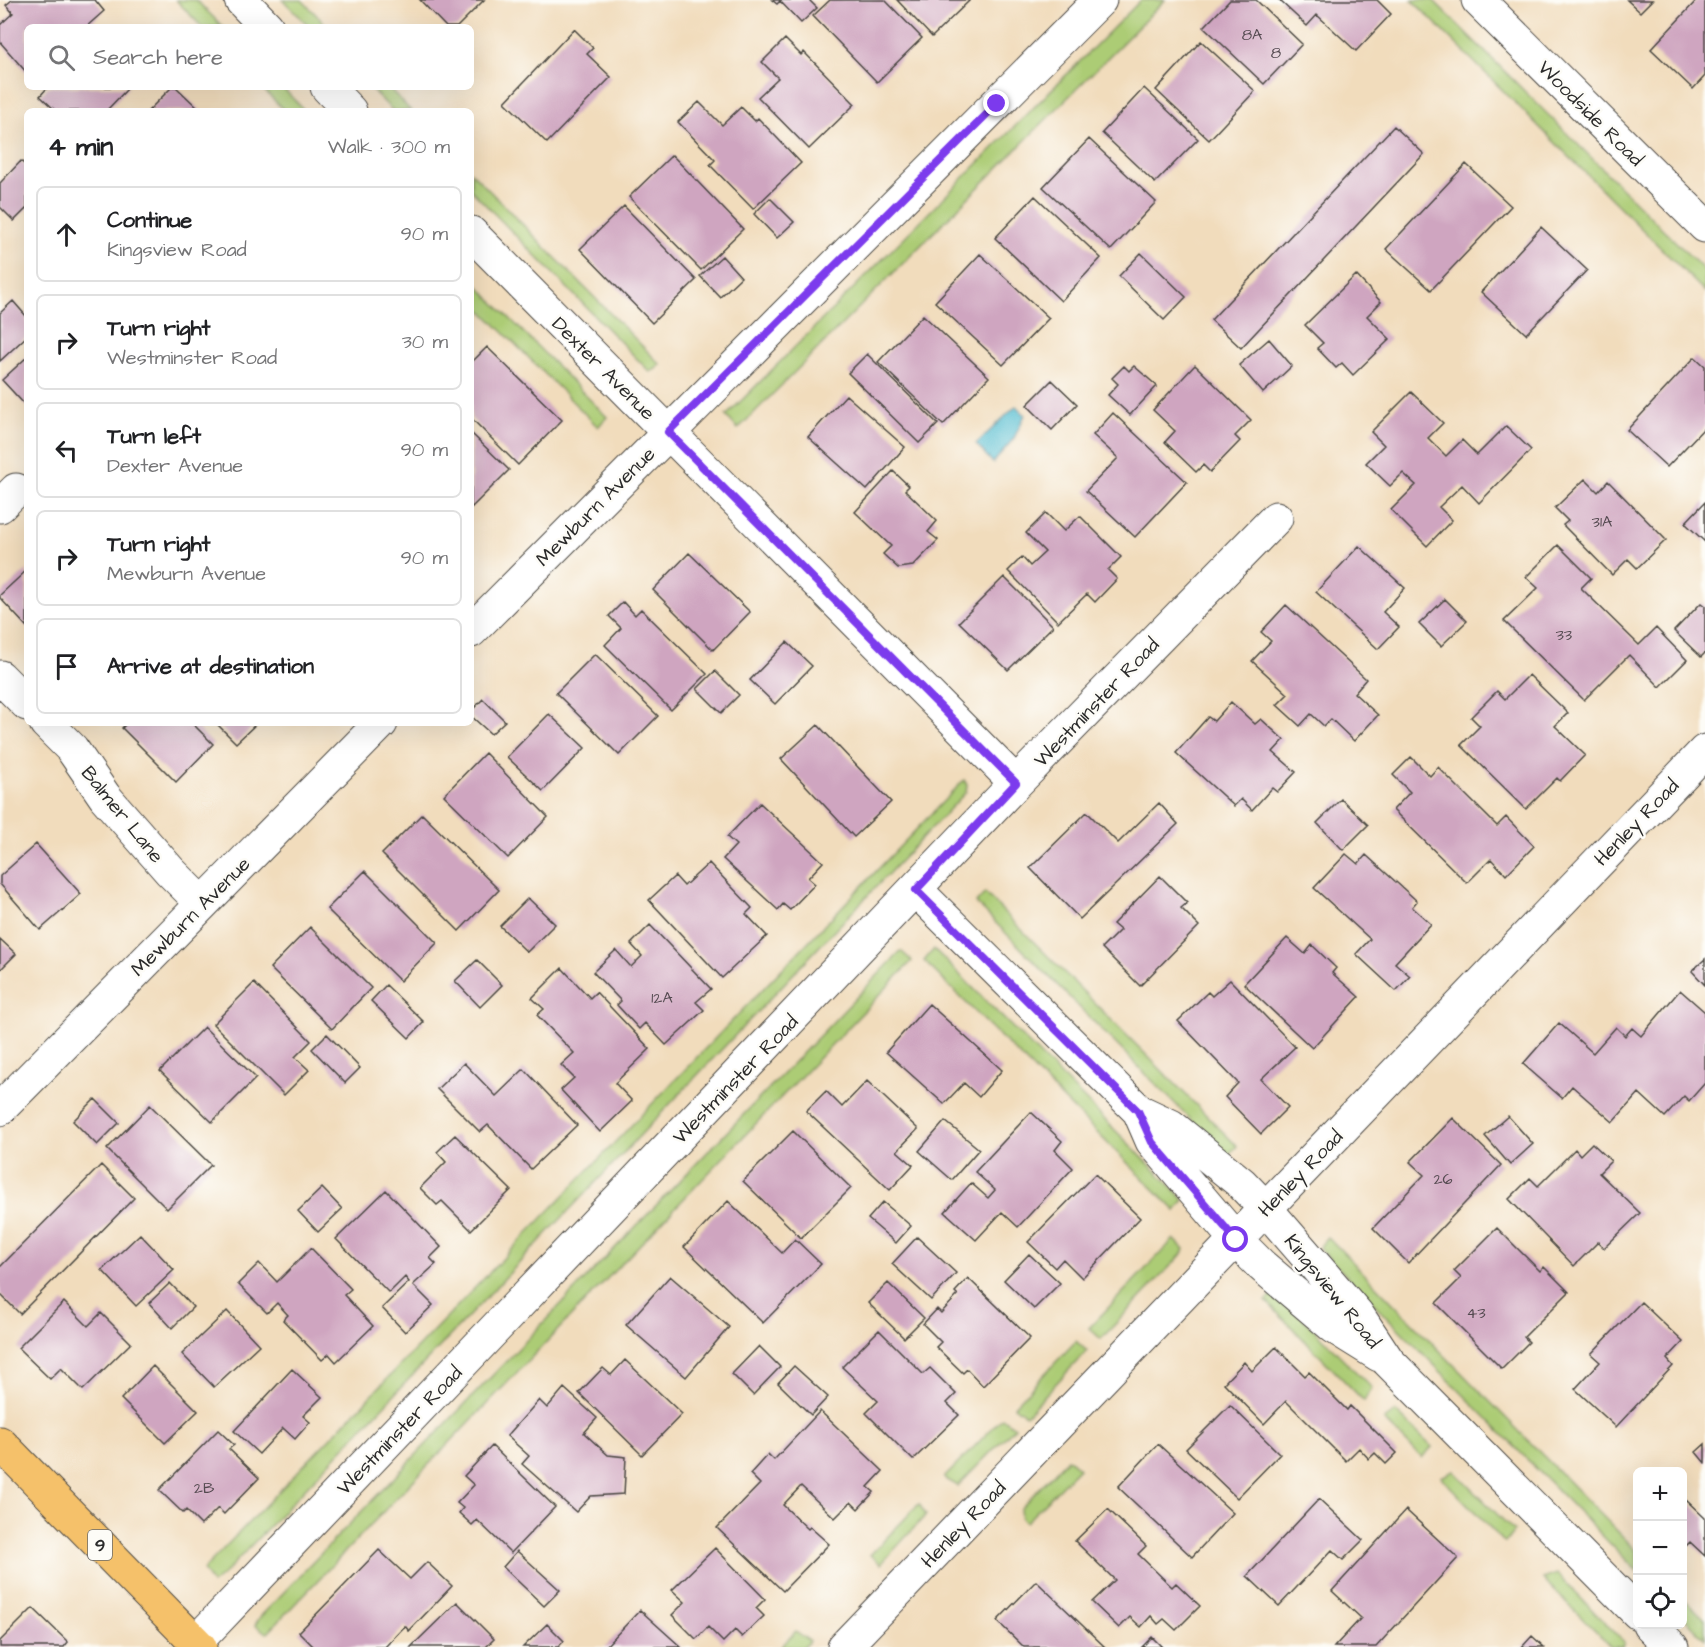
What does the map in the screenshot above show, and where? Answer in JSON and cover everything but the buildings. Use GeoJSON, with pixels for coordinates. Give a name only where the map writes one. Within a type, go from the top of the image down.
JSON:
{"type":"FeatureCollection","features":[{"type":"Feature","properties":{"kind":"main road","name":"9"},"geometry":{"type":"LineString","coordinates":[[0,1443],[198,1645]]}},
{"type":"Feature","properties":{"kind":"street"},"geometry":{"type":"LineString","coordinates":[[241,0],[264,24]]}},
{"type":"Feature","properties":{"kind":"street","name":"Mewburn Avenue"},"geometry":{"type":"LineString","coordinates":[[474,628],[1100,0]]}},
{"type":"Feature","properties":{"kind":"street","name":"Woodside Road"},"geometry":{"type":"LineString","coordinates":[[1478,0],[1705,226]]}},
{"type":"Feature","properties":{"kind":"street"},"geometry":{"type":"LineString","coordinates":[[330,90],[347,108]]}},
{"type":"Feature","properties":{"kind":"street","name":"Dexter Avenue"},"geometry":{"type":"LineString","coordinates":[[474,236],[1016,783]]}},
{"type":"Feature","properties":{"kind":"street","name":"Westminster Road"},"geometry":{"type":"LineString","coordinates":[[198,1645],[1016,783],[1276,518]]}},
{"type":"Feature","properties":{"kind":"street"},"geometry":{"type":"LineString","coordinates":[[0,677],[24,701]]}},
{"type":"Feature","properties":{"kind":"street","name":"Balmer Lane"},"geometry":{"type":"LineString","coordinates":[[49,726],[72,749],[105,798],[202,903]]}},
{"type":"Feature","properties":{"kind":"street","name":"Mewburn Avenue"},"geometry":{"type":"LineString","coordinates":[[0,1109],[378,726]]}},
{"type":"Feature","properties":{"kind":"street","name":"Henley Road"},"geometry":{"type":"LineString","coordinates":[[844,1647],[1705,751]]}},
{"type":"Feature","properties":{"kind":"street","name":"Kingsview Road"},"geometry":{"type":"LineString","coordinates":[[916,890],[1138,1111],[1171,1126],[1241,1183],[1357,1314],[1388,1361],[1633,1608]]}},
{"type":"Feature","properties":{"kind":"street","name":"Kingsview Road"},"geometry":{"type":"LineString","coordinates":[[1138,1111],[1152,1142],[1236,1240],[1275,1278],[1334,1327],[1388,1361]]}},
{"type":"Feature","properties":{"kind":"street"},"geometry":{"type":"LineString","coordinates":[[1654,1629],[1671,1647]]}},
{"type":"Feature","properties":{"kind":"green space"},"geometry":{"type":"Polygon","coordinates":[[[176,0],[196,0],[220,24],[199,24],[176,0]]]}},
{"type":"Feature","properties":{"kind":"green space"},"geometry":{"type":"Polygon","coordinates":[[[283,0],[302,0],[325,24],[307,24],[283,0]]]}},
{"type":"Feature","properties":{"kind":"green space"},"geometry":{"type":"Polygon","coordinates":[[[1141,0],[1165,0],[738,429],[726,416],[1141,0]]]}},
{"type":"Feature","properties":{"kind":"green space"},"geometry":{"type":"Polygon","coordinates":[[[1412,0],[1433,0],[1705,271],[1705,292],[1412,0]]]}},
{"type":"Feature","properties":{"kind":"green space"},"geometry":{"type":"Polygon","coordinates":[[[264,90],[285,90],[302,108],[282,108],[264,90]]]}},
{"type":"Feature","properties":{"kind":"green space"},"geometry":{"type":"Polygon","coordinates":[[[372,90],[391,90],[408,108],[390,108],[372,90]]]}},
{"type":"Feature","properties":{"kind":"green space"},"geometry":{"type":"Polygon","coordinates":[[[474,175],[660,364],[650,372],[474,193],[474,175]]]}},
{"type":"Feature","properties":{"kind":"green space"},"geometry":{"type":"Polygon","coordinates":[[[474,282],[607,417],[598,427],[474,303],[474,282]]]}},
{"type":"Feature","properties":{"kind":"green space"},"geometry":{"type":"Polygon","coordinates":[[[964,780],[967,785],[966,792],[212,1584],[203,1570],[964,780]]]}},
{"type":"Feature","properties":{"kind":"green space"},"geometry":{"type":"Polygon","coordinates":[[[985,893],[1237,1146],[1227,1156],[976,903],[985,893]]]}},
{"type":"Feature","properties":{"kind":"green space"},"geometry":{"type":"Polygon","coordinates":[[[934,949],[1177,1192],[1184,1200],[1176,1211],[924,961],[934,949]]]}},
{"type":"Feature","properties":{"kind":"green space"},"geometry":{"type":"Polygon","coordinates":[[[901,951],[912,961],[267,1633],[255,1625],[260,1617],[901,951]]]}},
{"type":"Feature","properties":{"kind":"green space"},"geometry":{"type":"Polygon","coordinates":[[[1328,1237],[1633,1547],[1633,1567],[1321,1250],[1319,1247],[1328,1237]]]}},
{"type":"Feature","properties":{"kind":"green space"},"geometry":{"type":"Polygon","coordinates":[[[1174,1239],[1184,1249],[1182,1254],[1101,1339],[1089,1328],[1174,1239]]]}},
{"type":"Feature","properties":{"kind":"green space"},"geometry":{"type":"Polygon","coordinates":[[[1277,1292],[1372,1388],[1364,1401],[1266,1301],[1277,1292]]]}},
{"type":"Feature","properties":{"kind":"green space"},"geometry":{"type":"Polygon","coordinates":[[[1076,1341],[1087,1351],[1026,1415],[1014,1406],[1076,1341]]]}},
{"type":"Feature","properties":{"kind":"green space"},"geometry":{"type":"Polygon","coordinates":[[[1396,1412],[1432,1447],[1422,1458],[1384,1420],[1396,1412]]]}},
{"type":"Feature","properties":{"kind":"green space"},"geometry":{"type":"Polygon","coordinates":[[[1002,1418],[1015,1427],[958,1486],[944,1478],[1002,1418]]]}},
{"type":"Feature","properties":{"kind":"green space"},"geometry":{"type":"Polygon","coordinates":[[[1067,1459],[1079,1468],[1026,1522],[1021,1518],[1020,1509],[1067,1459]]]}},
{"type":"Feature","properties":{"kind":"green space"},"geometry":{"type":"Polygon","coordinates":[[[1454,1471],[1514,1531],[1505,1543],[1441,1477],[1454,1471]]]}},
{"type":"Feature","properties":{"kind":"green space"},"geometry":{"type":"Polygon","coordinates":[[[919,1504],[926,1515],[881,1564],[870,1555],[919,1504]]]}},
{"type":"Feature","properties":{"kind":"green space"},"geometry":{"type":"Polygon","coordinates":[[[1557,1574],[1624,1642],[1622,1647],[1611,1647],[1543,1579],[1557,1574]]]}},
{"type":"Feature","properties":{"kind":"green space"},"geometry":{"type":"Polygon","coordinates":[[[1687,1602],[1705,1619],[1705,1639],[1687,1620],[1687,1602]]]}},
{"type":"Feature","properties":{"kind":"green space"},"geometry":{"type":"Polygon","coordinates":[[[796,1631],[809,1641],[804,1647],[781,1647],[796,1631]]]}},
{"type":"Feature","properties":{"kind":"water"},"geometry":{"type":"Polygon","coordinates":[[[1016,406],[1025,415],[1014,438],[993,463],[976,444],[1016,406]]]}},
{"type":"Feature","properties":{"kind":"route"},"geometry":{"type":"LineString","coordinates":[[997,104],[668,432],[1016,783],[916,890],[1138,1111],[1152,1142],[1236,1240]]}}]}
